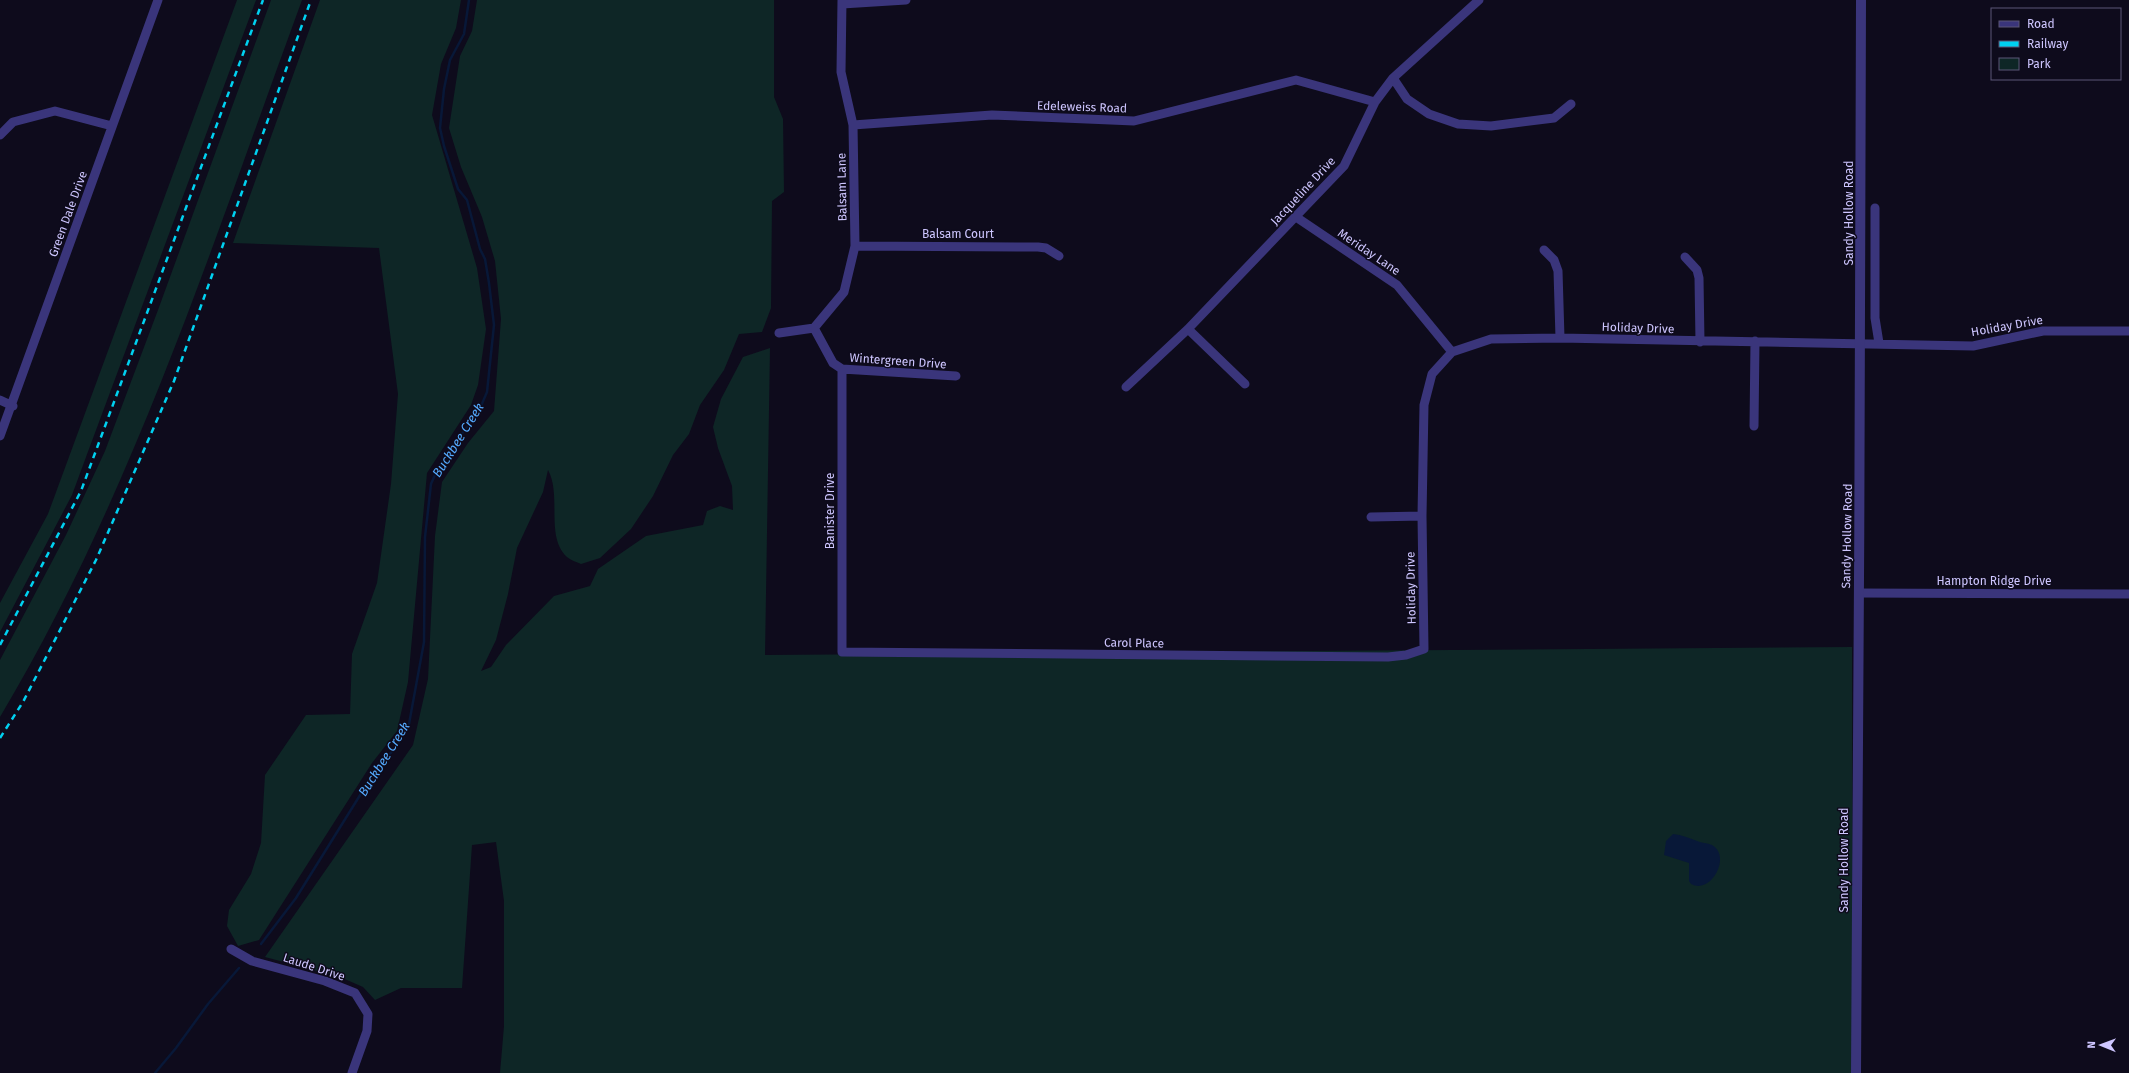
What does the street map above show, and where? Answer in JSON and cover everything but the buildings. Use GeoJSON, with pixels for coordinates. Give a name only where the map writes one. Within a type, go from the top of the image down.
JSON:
{"type":"FeatureCollection","features":[{"type":"Feature","properties":{"kind":"street","name":"Green Dale Drive"},"geometry":{"type":"LineString","coordinates":[[0,436],[158,0]]}},
{"type":"Feature","properties":{"kind":"street"},"geometry":{"type":"LineString","coordinates":[[842,2],[906,0]]}},
{"type":"Feature","properties":{"kind":"street","name":"Jacqueline Drive"},"geometry":{"type":"LineString","coordinates":[[1126,386],[1188,329],[1344,166],[1375,102],[1393,78],[1479,0]]}},
{"type":"Feature","properties":{"kind":"street","name":"Sandy Hollow Road"},"geometry":{"type":"LineString","coordinates":[[1856,1073],[1857,670],[1862,342],[1861,0]]}},
{"type":"Feature","properties":{"kind":"street","name":"Balsam Lane"},"geometry":{"type":"LineString","coordinates":[[814,328],[844,292],[855,246],[853,125],[841,72],[842,2]]}},
{"type":"Feature","properties":{"kind":"street"},"geometry":{"type":"LineString","coordinates":[[1393,78],[1407,99],[1428,114],[1458,124],[1490,126],[1554,118],[1571,104]]}},
{"type":"Feature","properties":{"kind":"street","name":"Edeleweiss Road"},"geometry":{"type":"LineString","coordinates":[[853,125],[992,115],[1134,121],[1296,80],[1375,102]]}},
{"type":"Feature","properties":{"kind":"street"},"geometry":{"type":"LineString","coordinates":[[0,135],[14,122],[55,111],[112,126]]}},
{"type":"Feature","properties":{"kind":"street"},"geometry":{"type":"LineString","coordinates":[[1875,208],[1875,318],[1879,343]]}},
{"type":"Feature","properties":{"kind":"street","name":"Meriday Lane"},"geometry":{"type":"LineString","coordinates":[[1296,217],[1397,285],[1452,352]]}},
{"type":"Feature","properties":{"kind":"street","name":"Balsam Court"},"geometry":{"type":"LineString","coordinates":[[855,246],[1038,247],[1046,248],[1059,256]]}},
{"type":"Feature","properties":{"kind":"street"},"geometry":{"type":"LineString","coordinates":[[1544,250],[1554,260],[1558,271],[1560,338]]}},
{"type":"Feature","properties":{"kind":"street"},"geometry":{"type":"LineString","coordinates":[[1685,257],[1697,270],[1699,278],[1700,342]]}},
{"type":"Feature","properties":{"kind":"street"},"geometry":{"type":"LineString","coordinates":[[779,333],[814,328]]}},
{"type":"Feature","properties":{"kind":"street","name":"Wintergreen Drive"},"geometry":{"type":"LineString","coordinates":[[814,328],[833,363],[842,369],[956,376]]}},
{"type":"Feature","properties":{"kind":"street"},"geometry":{"type":"LineString","coordinates":[[1188,329],[1245,384]]}},
{"type":"Feature","properties":{"kind":"street","name":"Holiday Drive"},"geometry":{"type":"LineString","coordinates":[[1424,649],[1422,516],[1424,405],[1432,374],[1452,352],[1491,339],[1560,338],[1700,342],[1862,342],[1973,346],[2043,331],[2129,331]]}},
{"type":"Feature","properties":{"kind":"street"},"geometry":{"type":"LineString","coordinates":[[1754,426],[1755,341]]}},
{"type":"Feature","properties":{"kind":"street","name":"Banister Drive"},"geometry":{"type":"LineString","coordinates":[[842,369],[842,652]]}},
{"type":"Feature","properties":{"kind":"street"},"geometry":{"type":"LineString","coordinates":[[0,400],[12,406]]}},
{"type":"Feature","properties":{"kind":"street"},"geometry":{"type":"LineString","coordinates":[[1371,517],[1422,516]]}},
{"type":"Feature","properties":{"kind":"street","name":"Hampton Ridge Drive"},"geometry":{"type":"LineString","coordinates":[[1859,593],[2129,594]]}},
{"type":"Feature","properties":{"kind":"street","name":"Carol Place"},"geometry":{"type":"LineString","coordinates":[[842,652],[1388,657],[1406,655],[1424,649]]}},
{"type":"Feature","properties":{"kind":"street","name":"Laude Drive"},"geometry":{"type":"LineString","coordinates":[[231,950],[252,961],[325,981],[355,993],[368,1014],[367,1031],[352,1073]]}},
{"type":"Feature","properties":{"kind":"green space"},"geometry":{"type":"Polygon","coordinates":[[[237,0],[256,0],[72,495],[0,632],[0,603],[48,514],[237,0]]]}},
{"type":"Feature","properties":{"kind":"green space"},"geometry":{"type":"Polygon","coordinates":[[[271,0],[302,0],[168,366],[131,456],[91,545],[48,632],[0,717],[0,660],[66,535],[105,451],[271,0]]]}},
{"type":"Feature","properties":{"kind":"green space"},"geometry":{"type":"Polygon","coordinates":[[[320,0],[461,0],[456,28],[441,64],[432,115],[477,268],[486,329],[478,385],[471,405],[427,473],[408,682],[397,731],[372,763],[259,940],[238,946],[227,926],[229,910],[251,874],[261,843],[265,775],[306,715],[350,714],[352,654],[377,583],[391,484],[398,394],[379,248],[233,243],[320,0]]]}},
{"type":"Feature","properties":{"kind":"green space"},"geometry":{"type":"Polygon","coordinates":[[[477,0],[774,0],[774,97],[783,119],[784,192],[772,201],[771,308],[762,332],[739,334],[724,370],[700,405],[689,434],[673,455],[653,496],[631,529],[600,558],[581,564],[568,558],[560,549],[555,527],[554,491],[548,470],[543,492],[517,548],[508,594],[496,640],[481,671],[491,667],[506,645],[554,596],[590,586],[598,569],[646,536],[703,525],[707,511],[720,506],[733,510],[732,486],[718,448],[713,427],[721,399],[743,357],[770,348],[765,655],[1852,647],[1853,1073],[500,1073],[504,1026],[504,901],[496,842],[472,845],[462,988],[401,988],[375,1000],[363,987],[340,977],[265,957],[413,745],[428,679],[435,536],[442,482],[468,443],[494,411],[501,319],[495,261],[482,217],[461,167],[449,128],[460,56],[472,31],[477,0]]]}},
{"type":"Feature","properties":{"kind":"water"},"geometry":{"type":"Polygon","coordinates":[[[1673,834],[1712,845],[1718,850],[1720,857],[1719,865],[1712,879],[1706,884],[1698,886],[1691,884],[1689,881],[1689,863],[1664,855],[1666,841],[1673,834]]]}},
{"type":"Feature","properties":{"kind":"waterway","name":"Buckbee Creek"},"geometry":{"type":"LineString","coordinates":[[261,944],[296,898],[367,784],[399,742],[409,724],[424,642],[425,537],[431,484],[438,468],[453,445],[478,413],[487,392],[494,325],[485,259],[480,249],[467,200],[458,189],[444,146],[440,128],[444,89],[450,60],[464,34],[469,0]]}},
{"type":"Feature","properties":{"kind":"waterway"},"geometry":{"type":"LineString","coordinates":[[155,1073],[176,1048],[208,1004],[239,968]]}},
{"type":"Feature","properties":{"kind":"railway"},"geometry":{"type":"LineString","coordinates":[[0,645],[81,491],[263,0]]}},
{"type":"Feature","properties":{"kind":"railway"},"geometry":{"type":"LineString","coordinates":[[0,738],[23,702],[96,560],[174,381],[311,0]]}}]}
